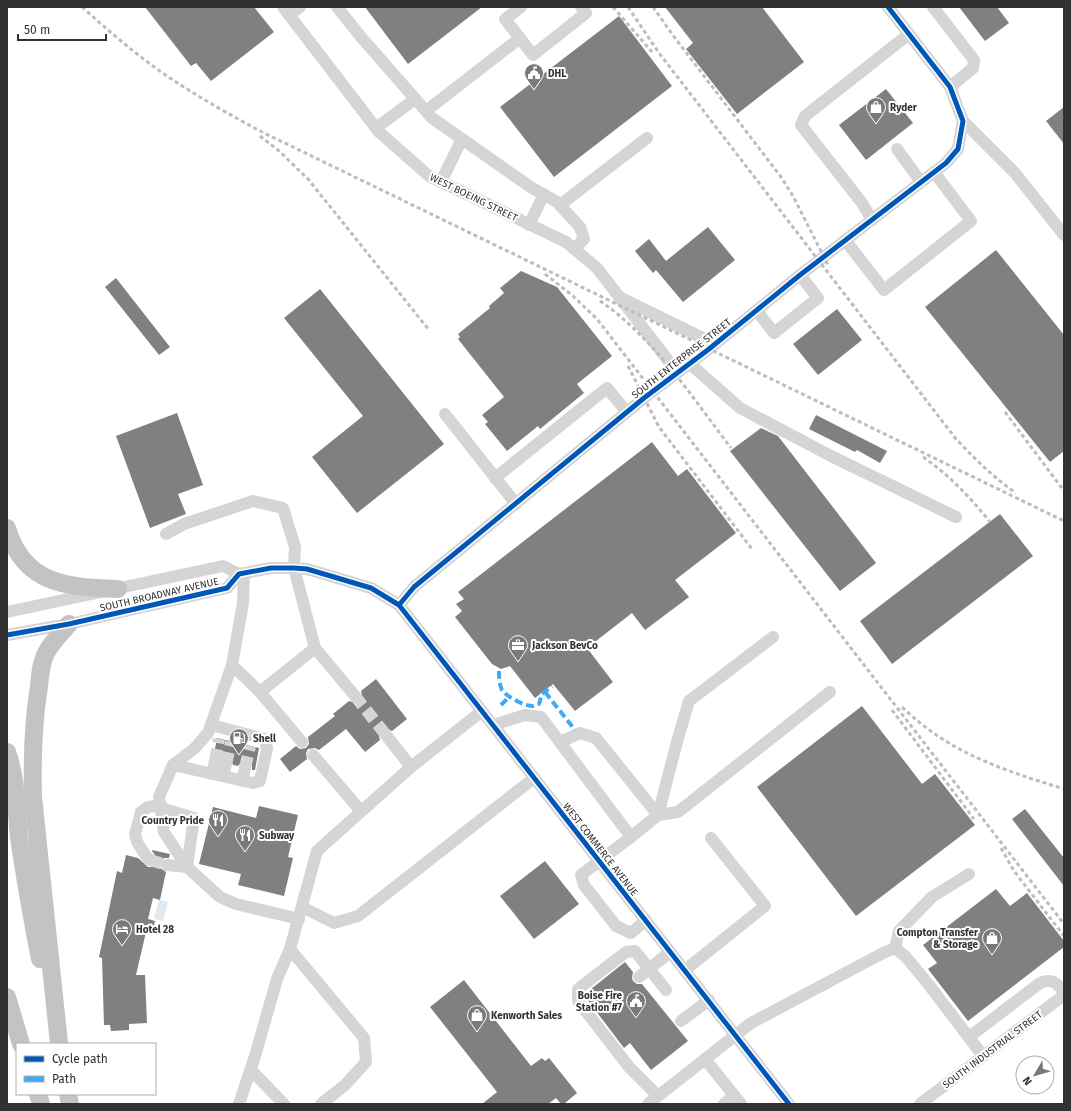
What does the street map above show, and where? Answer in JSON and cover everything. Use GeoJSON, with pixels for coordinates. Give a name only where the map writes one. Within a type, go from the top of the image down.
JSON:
{"type":"FeatureCollection","features":[{"type":"Feature","properties":{"kind":"highway"},"geometry":{"type":"LineString","coordinates":[[7,528],[11,540],[21,558],[33,571],[53,581],[83,588],[118,589]]}},
{"type":"Feature","properties":{"kind":"highway"},"geometry":{"type":"LineString","coordinates":[[59,1043],[33,797],[32,765],[36,706],[42,664],[53,643],[69,624]]}},
{"type":"Feature","properties":{"kind":"highway"},"geometry":{"type":"LineString","coordinates":[[7,752],[13,780],[19,838],[34,929],[59,1043]]}},
{"type":"Feature","properties":{"kind":"highway"},"geometry":{"type":"LineString","coordinates":[[7,997],[21,1043]]}},
{"type":"Feature","properties":{"kind":"street"},"geometry":{"type":"LineString","coordinates":[[286,11],[300,7]]}},
{"type":"Feature","properties":{"kind":"street"},"geometry":{"type":"LineString","coordinates":[[337,7],[361,37],[432,118],[557,202],[580,226],[584,239],[574,250]]}},
{"type":"Feature","properties":{"kind":"street"},"geometry":{"type":"LineString","coordinates":[[520,7],[505,19],[533,54],[586,13],[582,7]]}},
{"type":"Feature","properties":{"kind":"street"},"geometry":{"type":"LineString","coordinates":[[888,7],[950,87],[963,121],[1014,173],[1064,235]]}},
{"type":"Feature","properties":{"kind":"street"},"geometry":{"type":"LineString","coordinates":[[933,7],[974,60],[973,68],[950,87]]}},
{"type":"Feature","properties":{"kind":"street","name":"WEST BOEING STREET"},"geometry":{"type":"LineString","coordinates":[[286,11],[376,128],[429,176],[566,242],[597,268],[677,372]]}},
{"type":"Feature","properties":{"kind":"street"},"geometry":{"type":"LineString","coordinates":[[872,220],[862,203],[802,125],[804,116],[909,34]]}},
{"type":"Feature","properties":{"kind":"street"},"geometry":{"type":"LineString","coordinates":[[426,111],[520,38]]}},
{"type":"Feature","properties":{"kind":"street"},"geometry":{"type":"LineString","coordinates":[[376,128],[415,99]]}},
{"type":"Feature","properties":{"kind":"street","name":"SOUTH ENTERPRISE STREET"},"geometry":{"type":"LineString","coordinates":[[399,605],[414,587],[627,412],[715,344],[844,240],[946,163],[958,149],[963,121]]}},
{"type":"Feature","properties":{"kind":"street"},"geometry":{"type":"LineString","coordinates":[[560,206],[647,138]]}},
{"type":"Feature","properties":{"kind":"street"},"geometry":{"type":"LineString","coordinates":[[441,182],[462,139]]}},
{"type":"Feature","properties":{"kind":"street"},"geometry":{"type":"LineString","coordinates":[[897,149],[921,182]]}},
{"type":"Feature","properties":{"kind":"street"},"geometry":{"type":"LineString","coordinates":[[844,240],[884,290],[972,221],[934,172]]}},
{"type":"Feature","properties":{"kind":"street"},"geometry":{"type":"LineString","coordinates":[[529,225],[544,194]]}},
{"type":"Feature","properties":{"kind":"street"},"geometry":{"type":"LineString","coordinates":[[756,311],[774,333],[818,298],[800,275]]}},
{"type":"Feature","properties":{"kind":"street"},"geometry":{"type":"LineString","coordinates":[[619,297],[715,344]]}},
{"type":"Feature","properties":{"kind":"street"},"geometry":{"type":"LineString","coordinates":[[689,363],[740,408],[829,455],[956,517]]}},
{"type":"Feature","properties":{"kind":"street"},"geometry":{"type":"LineString","coordinates":[[495,478],[607,388],[627,412]]}},
{"type":"Feature","properties":{"kind":"street"},"geometry":{"type":"LineString","coordinates":[[445,414],[516,504]]}},
{"type":"Feature","properties":{"kind":"street"},"geometry":{"type":"LineString","coordinates":[[166,534],[184,524],[253,501],[283,508],[295,547],[294,568],[316,648],[355,696]]}},
{"type":"Feature","properties":{"kind":"street","name":"SOUTH BROADWAY AVENUE"},"geometry":{"type":"LineString","coordinates":[[7,612],[223,566],[241,574],[227,588],[69,624],[7,635]]}},
{"type":"Feature","properties":{"kind":"street"},"geometry":{"type":"LineString","coordinates":[[223,733],[232,665],[243,603],[241,574],[271,568],[307,569],[371,588],[399,605]]}},
{"type":"Feature","properties":{"kind":"street","name":"WEST COMMERCE AVENUE"},"geometry":{"type":"LineString","coordinates":[[399,605],[789,1104]]}},
{"type":"Feature","properties":{"kind":"street"},"geometry":{"type":"LineString","coordinates":[[658,815],[689,701],[773,637]]}},
{"type":"Feature","properties":{"kind":"street"},"geometry":{"type":"LineString","coordinates":[[260,692],[316,648]]}},
{"type":"Feature","properties":{"kind":"street"},"geometry":{"type":"LineString","coordinates":[[232,665],[260,692],[302,742]]}},
{"type":"Feature","properties":{"kind":"street"},"geometry":{"type":"LineString","coordinates":[[646,920],[631,933],[616,926],[584,885],[581,875],[600,862],[658,815],[678,812],[830,692]]}},
{"type":"Feature","properties":{"kind":"street"},"geometry":{"type":"LineString","coordinates":[[239,1104],[251,1070],[277,979],[290,949],[317,851],[411,767],[482,711]]}},
{"type":"Feature","properties":{"kind":"street"},"geometry":{"type":"LineString","coordinates":[[492,724],[525,715],[541,717],[631,837]]}},
{"type":"Feature","properties":{"kind":"street"},"geometry":{"type":"LineString","coordinates":[[173,765],[242,781],[253,783],[260,781],[267,749],[265,738],[251,741],[223,733],[208,733],[195,748],[173,765],[160,797],[164,832],[187,867],[220,897],[236,904],[298,919]]}},
{"type":"Feature","properties":{"kind":"street"},"geometry":{"type":"LineString","coordinates":[[560,742],[580,733],[596,738],[658,815]]}},
{"type":"Feature","properties":{"kind":"street"},"geometry":{"type":"LineString","coordinates":[[386,735],[411,767]]}},
{"type":"Feature","properties":{"kind":"street"},"geometry":{"type":"LineString","coordinates":[[313,755],[361,811]]}},
{"type":"Feature","properties":{"kind":"street"},"geometry":{"type":"LineString","coordinates":[[217,775],[220,762]]}},
{"type":"Feature","properties":{"kind":"street"},"geometry":{"type":"LineString","coordinates":[[242,781],[245,768]]}},
{"type":"Feature","properties":{"kind":"street"},"geometry":{"type":"LineString","coordinates":[[302,906],[334,922],[358,916],[534,778]]}},
{"type":"Feature","properties":{"kind":"street"},"geometry":{"type":"LineString","coordinates":[[150,860],[146,856],[135,834],[141,812],[148,808],[161,806],[194,818],[187,867]]}},
{"type":"Feature","properties":{"kind":"street"},"geometry":{"type":"LineString","coordinates":[[685,970],[765,906],[711,838]]}},
{"type":"Feature","properties":{"kind":"street"},"geometry":{"type":"LineString","coordinates":[[167,865],[187,867]]}},
{"type":"Feature","properties":{"kind":"street"},"geometry":{"type":"LineString","coordinates":[[895,948],[899,931],[932,897],[969,874]]}},
{"type":"Feature","properties":{"kind":"street"},"geometry":{"type":"LineString","coordinates":[[648,1104],[751,1024],[769,1013],[895,948]]}},
{"type":"Feature","properties":{"kind":"street"},"geometry":{"type":"LineString","coordinates":[[895,948],[911,963],[983,1056]]}},
{"type":"Feature","properties":{"kind":"street"},"geometry":{"type":"LineString","coordinates":[[290,949],[364,1038],[366,1062],[345,1085],[321,1104]]}},
{"type":"Feature","properties":{"kind":"street"},"geometry":{"type":"LineString","coordinates":[[658,1096],[629,1067],[578,1001],[578,990],[626,952],[635,950],[666,990]]}},
{"type":"Feature","properties":{"kind":"street"},"geometry":{"type":"LineString","coordinates":[[639,977],[670,952]]}},
{"type":"Feature","properties":{"kind":"street"},"geometry":{"type":"LineString","coordinates":[[969,1036],[1040,982],[1047,980],[1053,981],[1064,993]]}},
{"type":"Feature","properties":{"kind":"street","name":"SOUTH INDUSTRIAL STREET"},"geometry":{"type":"LineString","coordinates":[[920,1104],[1064,993]]}},
{"type":"Feature","properties":{"kind":"street"},"geometry":{"type":"LineString","coordinates":[[681,1021],[709,1000]]}},
{"type":"Feature","properties":{"kind":"street"},"geometry":{"type":"LineString","coordinates":[[705,1059],[738,1100],[724,1104]]}},
{"type":"Feature","properties":{"kind":"street"},"geometry":{"type":"LineString","coordinates":[[251,1070],[284,1104]]}},
{"type":"Feature","properties":{"kind":"shaded area"},"geometry":{"type":"Polygon","coordinates":[[[159,900],[168,902],[163,921],[154,919],[159,900]]]}},
{"type":"Feature","properties":{"kind":"building"},"geometry":{"type":"Polygon","coordinates":[[[145,7],[254,7],[274,32],[211,81],[196,63],[191,66],[145,7]]]}},
{"type":"Feature","properties":{"kind":"building"},"geometry":{"type":"Polygon","coordinates":[[[365,7],[482,7],[408,64],[365,7]]]}},
{"type":"Feature","properties":{"kind":"building"},"geometry":{"type":"Polygon","coordinates":[[[665,7],[762,7],[804,62],[737,114],[686,49],[693,43],[665,7]]]}},
{"type":"Feature","properties":{"kind":"building"},"geometry":{"type":"Polygon","coordinates":[[[959,7],[997,7],[1009,23],[985,41],[959,7]]]}},
{"type":"Feature","properties":{"kind":"building"},"geometry":{"type":"Polygon","coordinates":[[[619,16],[672,86],[554,177],[500,107],[619,16]]]}},
{"type":"Feature","properties":{"kind":"building","name":"Ryder"},"geometry":{"type":"Polygon","coordinates":[[[886,89],[913,123],[866,160],[839,125],[886,89]]]}},
{"type":"Feature","properties":{"kind":"building"},"geometry":{"type":"Polygon","coordinates":[[[1064,107],[1064,144],[1046,121],[1064,107]]]}},
{"type":"Feature","properties":{"kind":"building"},"geometry":{"type":"Polygon","coordinates":[[[708,227],[735,260],[683,302],[656,270],[653,273],[635,251],[649,239],[666,261],[708,227]]]}},
{"type":"Feature","properties":{"kind":"building"},"geometry":{"type":"Polygon","coordinates":[[[996,250],[1064,335],[1064,451],[1050,462],[925,307],[996,250]]]}},
{"type":"Feature","properties":{"kind":"building"},"geometry":{"type":"Polygon","coordinates":[[[521,271],[557,287],[612,356],[577,384],[584,393],[540,429],[538,426],[507,451],[485,424],[488,422],[482,415],[504,397],[458,339],[460,337],[458,334],[490,308],[489,306],[504,293],[500,288],[521,271]]]}},
{"type":"Feature","properties":{"kind":"building"},"geometry":{"type":"Polygon","coordinates":[[[116,278],[170,347],[159,355],[105,287],[116,278]]]}},
{"type":"Feature","properties":{"kind":"building"},"geometry":{"type":"Polygon","coordinates":[[[320,289],[444,444],[357,513],[312,457],[363,416],[284,318],[320,289]]]}},
{"type":"Feature","properties":{"kind":"building"},"geometry":{"type":"Polygon","coordinates":[[[837,309],[862,340],[818,375],[793,344],[837,309]]]}},
{"type":"Feature","properties":{"kind":"building"},"geometry":{"type":"Polygon","coordinates":[[[177,413],[203,485],[178,494],[186,514],[150,528],[116,436],[177,413]]]}},
{"type":"Feature","properties":{"kind":"building"},"geometry":{"type":"Polygon","coordinates":[[[816,415],[887,451],[880,463],[857,450],[855,452],[809,429],[816,415]]]}},
{"type":"Feature","properties":{"kind":"building"},"geometry":{"type":"Polygon","coordinates":[[[761,428],[778,436],[876,563],[840,591],[730,451],[761,428]]]}},
{"type":"Feature","properties":{"kind":"building"},"geometry":{"type":"Polygon","coordinates":[[[652,442],[678,476],[687,469],[736,533],[675,580],[689,597],[645,630],[632,613],[587,648],[613,682],[575,711],[553,684],[535,698],[510,666],[501,669],[492,664],[455,617],[462,611],[456,604],[464,599],[458,592],[652,442]]]}},
{"type":"Feature","properties":{"kind":"building"},"geometry":{"type":"Polygon","coordinates":[[[1000,514],[1033,556],[892,664],[860,621],[1000,514]]]}},
{"type":"Feature","properties":{"kind":"building"},"geometry":{"type":"Polygon","coordinates":[[[376,679],[407,719],[392,731],[385,728],[381,729],[379,736],[380,740],[365,752],[346,729],[319,750],[315,748],[308,749],[306,753],[307,759],[290,772],[280,759],[296,746],[300,749],[306,748],[309,744],[308,737],[335,716],[333,714],[349,701],[356,703],[360,701],[362,695],[361,691],[376,679]]]}},
{"type":"Feature","properties":{"kind":"building"},"geometry":{"type":"Polygon","coordinates":[[[862,706],[922,784],[935,774],[975,825],[856,916],[757,787],[862,706]]]}},
{"type":"Feature","properties":{"kind":"building","name":"Shell"},"geometry":{"type":"Polygon","coordinates":[[[217,738],[259,748],[255,770],[252,770],[252,765],[247,761],[242,761],[238,766],[233,765],[231,759],[228,757],[222,758],[220,755],[214,754],[217,738]]]}},
{"type":"Feature","properties":{"kind":"building"},"geometry":{"type":"Polygon","coordinates":[[[259,806],[298,815],[288,857],[293,858],[284,896],[238,885],[241,874],[199,864],[213,807],[256,818],[259,806]]]}},
{"type":"Feature","properties":{"kind":"building"},"geometry":{"type":"Polygon","coordinates":[[[1025,809],[1064,858],[1064,886],[1012,819],[1025,809]]]}},
{"type":"Feature","properties":{"kind":"building","name":"Hotel 28"},"geometry":{"type":"Polygon","coordinates":[[[152,850],[170,854],[169,858],[164,858],[160,864],[160,868],[166,872],[160,900],[153,898],[148,919],[155,921],[152,934],[146,932],[136,975],[145,975],[147,1023],[129,1024],[129,1030],[111,1031],[110,1025],[104,1025],[102,958],[99,957],[117,871],[122,873],[126,855],[138,858],[148,867],[155,866],[157,858],[152,850]]]}},
{"type":"Feature","properties":{"kind":"building"},"geometry":{"type":"Polygon","coordinates":[[[545,861],[579,904],[534,939],[500,896],[545,861]]]}},
{"type":"Feature","properties":{"kind":"building","name":"Compton Transfer & Storage"},"geometry":{"type":"Polygon","coordinates":[[[996,889],[1010,906],[1027,893],[1064,941],[1064,947],[968,1021],[928,969],[937,963],[923,945],[996,889]]]}},
{"type":"Feature","properties":{"kind":"building"},"geometry":{"type":"Polygon","coordinates":[[[625,962],[633,972],[633,981],[637,984],[642,984],[688,1041],[651,1070],[630,1043],[624,1048],[586,998],[586,993],[625,962]]]}},
{"type":"Feature","properties":{"kind":"building","name":"Kenworth Sales"},"geometry":{"type":"Polygon","coordinates":[[[464,980],[531,1066],[542,1058],[545,1061],[549,1058],[577,1093],[564,1104],[561,1104],[556,1098],[548,1104],[482,1104],[497,1092],[430,1007],[464,980]]]}},
{"type":"Feature","properties":{"kind":"tunnel"},"geometry":{"type":"LineString","coordinates":[[355,696],[386,735]]}},
{"type":"Feature","properties":{"kind":"tunnel"},"geometry":{"type":"LineString","coordinates":[[215,761],[219,739]]}},
{"type":"Feature","properties":{"kind":"tunnel"},"geometry":{"type":"LineString","coordinates":[[226,764],[231,742]]}},
{"type":"Feature","properties":{"kind":"tunnel"},"geometry":{"type":"LineString","coordinates":[[245,768],[250,746]]}},
{"type":"Feature","properties":{"kind":"tunnel"},"geometry":{"type":"LineString","coordinates":[[150,860],[167,865]]}},
{"type":"Feature","properties":{"kind":"railway"},"geometry":{"type":"LineString","coordinates":[[82,7],[126,45],[161,72],[206,101],[262,132],[1064,521]]}},
{"type":"Feature","properties":{"kind":"railway"},"geometry":{"type":"LineString","coordinates":[[613,7],[652,52]]}},
{"type":"Feature","properties":{"kind":"railway"},"geometry":{"type":"LineString","coordinates":[[628,7],[659,53],[956,439],[985,468],[1016,493]]}},
{"type":"Feature","properties":{"kind":"railway"},"geometry":{"type":"LineString","coordinates":[[653,7],[781,177],[793,196],[828,265]]}},
{"type":"Feature","properties":{"kind":"railway"},"geometry":{"type":"LineString","coordinates":[[260,136],[279,151],[308,179],[429,330]]}},
{"type":"Feature","properties":{"kind":"railway"},"geometry":{"type":"LineString","coordinates":[[545,274],[573,296],[597,319],[1064,924]]}},
{"type":"Feature","properties":{"kind":"railway"},"geometry":{"type":"LineString","coordinates":[[600,301],[619,315],[637,332],[671,369],[731,448]]}},
{"type":"Feature","properties":{"kind":"railway"},"geometry":{"type":"LineString","coordinates":[[628,366],[659,427],[752,549]]}},
{"type":"Feature","properties":{"kind":"railway"},"geometry":{"type":"LineString","coordinates":[[1005,412],[1064,491]]}},
{"type":"Feature","properties":{"kind":"railway"},"geometry":{"type":"LineString","coordinates":[[923,457],[942,471],[959,487],[990,522]]}},
{"type":"Feature","properties":{"kind":"railway"},"geometry":{"type":"LineString","coordinates":[[902,707],[939,737],[958,748],[998,767],[1064,789]]}},
{"type":"Feature","properties":{"kind":"railway"},"geometry":{"type":"LineString","coordinates":[[892,710],[974,819]]}},
{"type":"Feature","properties":{"kind":"railway"},"geometry":{"type":"LineString","coordinates":[[1001,848],[1014,871],[1064,936]]}},
{"type":"Feature","properties":{"kind":"marked path"},"geometry":{"type":"LineString","coordinates":[[499,671],[500,683],[504,693],[529,706],[539,704],[542,694],[552,686]]}},
{"type":"Feature","properties":{"kind":"marked path"},"geometry":{"type":"LineString","coordinates":[[545,692],[575,730]]}},
{"type":"Feature","properties":{"kind":"marked path"},"geometry":{"type":"LineString","coordinates":[[501,705],[509,697]]}},
{"type":"Feature","properties":{"kind":"cycle path"},"geometry":{"type":"LineString","coordinates":[[399,605],[414,587],[644,398],[709,349],[800,275],[946,163],[958,149],[963,121],[950,87],[888,7]]}},
{"type":"Feature","properties":{"kind":"cycle path"},"geometry":{"type":"LineString","coordinates":[[7,635],[69,624],[227,588],[239,574],[271,568],[307,569],[371,588],[399,605],[789,1104]]}},
{"type":"Feature","properties":{"kind":"place","name":"DHL"},"geometry":{"type":"Point","coordinates":[534,90]}},
{"type":"Feature","properties":{"kind":"place","name":"Ryder"},"geometry":{"type":"Point","coordinates":[876,124]}},
{"type":"Feature","properties":{"kind":"place","name":"Jackson BevCo"},"geometry":{"type":"Point","coordinates":[518,662]}},
{"type":"Feature","properties":{"kind":"place","name":"Shell"},"geometry":{"type":"Point","coordinates":[239,755]}},
{"type":"Feature","properties":{"kind":"place","name":"Country Pride"},"geometry":{"type":"Point","coordinates":[218,837]}},
{"type":"Feature","properties":{"kind":"place","name":"Subway"},"geometry":{"type":"Point","coordinates":[245,852]}},
{"type":"Feature","properties":{"kind":"place","name":"Hotel 28"},"geometry":{"type":"Point","coordinates":[122,946]}},
{"type":"Feature","properties":{"kind":"place","name":"Compton Transfer & Storage"},"geometry":{"type":"Point","coordinates":[992,955]}},
{"type":"Feature","properties":{"kind":"place","name":"Boise Fire Station #7"},"geometry":{"type":"Point","coordinates":[636,1018]}},
{"type":"Feature","properties":{"kind":"place","name":"Kenworth Sales"},"geometry":{"type":"Point","coordinates":[477,1032]}}]}
